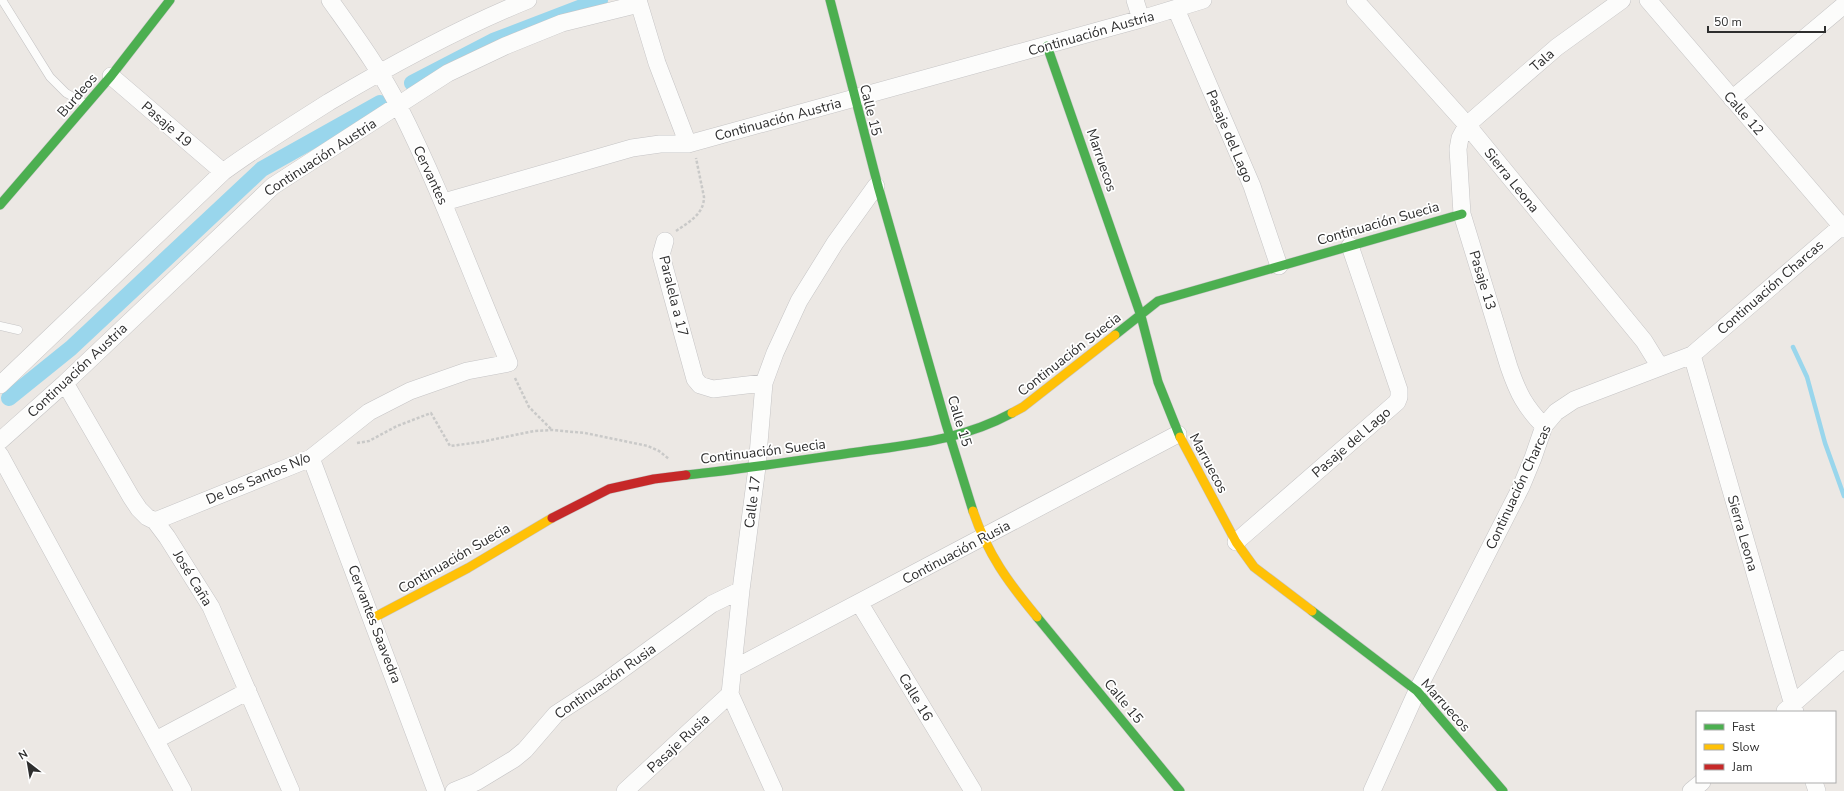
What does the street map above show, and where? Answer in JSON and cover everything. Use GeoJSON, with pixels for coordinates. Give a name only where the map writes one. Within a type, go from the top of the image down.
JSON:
{"type":"FeatureCollection","features":[{"type":"Feature","properties":{"kind":"street","name":"Burdeos"},"geometry":{"type":"LineString","coordinates":[[0,204],[111,76],[170,0]]}},
{"type":"Feature","properties":{"kind":"street","name":"Cervantes"},"geometry":{"type":"LineString","coordinates":[[330,0],[399,106],[444,202],[508,363]]}},
{"type":"Feature","properties":{"kind":"street"},"geometry":{"type":"LineString","coordinates":[[0,385],[223,172],[261,144],[378,72],[492,15],[528,0]]}},
{"type":"Feature","properties":{"kind":"street","name":"Calle 15"},"geometry":{"type":"LineString","coordinates":[[830,0],[853,99],[876,186],[950,438],[982,537],[990,556],[1007,580],[1180,791]]}},
{"type":"Feature","properties":{"kind":"street"},"geometry":{"type":"LineString","coordinates":[[1135,0],[1141,19]]}},
{"type":"Feature","properties":{"kind":"street","name":"Continuación Austria"},"geometry":{"type":"LineString","coordinates":[[444,202],[632,148],[660,144],[688,144],[1047,46],[1203,0]]}},
{"type":"Feature","properties":{"kind":"street","name":"Sierra Leona"},"geometry":{"type":"LineString","coordinates":[[1355,0],[1467,125],[1644,341],[1660,367]]}},
{"type":"Feature","properties":{"kind":"street","name":"Tala"},"geometry":{"type":"LineString","coordinates":[[1467,125],[1557,47],[1622,0]]}},
{"type":"Feature","properties":{"kind":"street","name":"Calle 12"},"geometry":{"type":"LineString","coordinates":[[1648,0],[1843,226]]}},
{"type":"Feature","properties":{"kind":"street"},"geometry":{"type":"LineString","coordinates":[[639,2],[648,27],[657,63],[688,144]]}},
{"type":"Feature","properties":{"kind":"street","name":"Continuación Austria"},"geometry":{"type":"LineString","coordinates":[[0,442],[65,383],[273,186],[448,73],[505,46],[562,23],[639,2]]}},
{"type":"Feature","properties":{"kind":"street"},"geometry":{"type":"LineString","coordinates":[[1732,99],[1844,5]]}},
{"type":"Feature","properties":{"kind":"street","name":"Pasaje del Lago"},"geometry":{"type":"LineString","coordinates":[[1176,9],[1252,186],[1278,266]]}},
{"type":"Feature","properties":{"kind":"street","name":"Marruecos"},"geometry":{"type":"LineString","coordinates":[[1047,46],[1141,316],[1158,382],[1178,434],[1236,542],[1254,567],[1417,691],[1503,791]]}},
{"type":"Feature","properties":{"kind":"street","name":"Pasaje 19"},"geometry":{"type":"LineString","coordinates":[[111,76],[223,172]]}},
{"type":"Feature","properties":{"kind":"street","name":"Pasaje 13"},"geometry":{"type":"LineString","coordinates":[[1467,125],[1460,138],[1458,149],[1462,214],[1516,388],[1525,404],[1544,426]]}},
{"type":"Feature","properties":{"kind":"street","name":"Calle 17"},"geometry":{"type":"LineString","coordinates":[[730,694],[741,590],[757,467],[764,383],[799,301],[835,243],[876,186]]}},
{"type":"Feature","properties":{"kind":"street","name":"Continuación Suecia"},"geometry":{"type":"LineString","coordinates":[[373,618],[468,568],[536,526],[609,489],[682,475],[757,467],[950,438],[990,425],[1023,407],[1141,316],[1158,301],[1462,214]]}},
{"type":"Feature","properties":{"kind":"street","name":"Continuación Charcas"},"geometry":{"type":"LineString","coordinates":[[1372,791],[1417,691],[1520,487],[1533,458],[1544,426],[1556,412],[1574,400],[1692,355],[1843,226]]}},
{"type":"Feature","properties":{"kind":"street","name":"Paralela a 17"},"geometry":{"type":"LineString","coordinates":[[665,241],[661,255],[696,379],[700,385],[713,389],[764,383]]}},
{"type":"Feature","properties":{"kind":"street","name":"Pasaje del Lago"},"geometry":{"type":"LineString","coordinates":[[1236,542],[1397,402],[1399,397],[1399,390],[1350,246]]}},
{"type":"Feature","properties":{"kind":"street","name":"Sierra Leona"},"geometry":{"type":"LineString","coordinates":[[1692,355],[1790,709]]}},
{"type":"Feature","properties":{"kind":"street","name":"De los Santos N/o"},"geometry":{"type":"LineString","coordinates":[[155,521],[311,458],[370,412],[410,391],[467,371],[508,363]]}},
{"type":"Feature","properties":{"kind":"street","name":"José Caña"},"geometry":{"type":"LineString","coordinates":[[65,383],[139,509],[147,517],[155,521],[182,558],[211,607],[291,791]]}},
{"type":"Feature","properties":{"kind":"street","name":"Continuación Rusia"},"geometry":{"type":"LineString","coordinates":[[733,669],[860,604],[982,537],[1178,434]]}},
{"type":"Feature","properties":{"kind":"street"},"geometry":{"type":"LineString","coordinates":[[0,455],[183,791]]}},
{"type":"Feature","properties":{"kind":"street","name":"Cervantes Saavedra"},"geometry":{"type":"LineString","coordinates":[[311,458],[373,618],[436,791]]}},
{"type":"Feature","properties":{"kind":"street","name":"Continuación Rusia"},"geometry":{"type":"LineString","coordinates":[[454,791],[476,782],[514,759],[525,750],[556,714],[625,668],[712,604],[741,590]]}},
{"type":"Feature","properties":{"kind":"street","name":"Calle 16"},"geometry":{"type":"LineString","coordinates":[[860,604],[973,791]]}},
{"type":"Feature","properties":{"kind":"street"},"geometry":{"type":"LineString","coordinates":[[1790,709],[1844,659]]}},
{"type":"Feature","properties":{"kind":"street"},"geometry":{"type":"LineString","coordinates":[[156,740],[248,691]]}},
{"type":"Feature","properties":{"kind":"street"},"geometry":{"type":"LineString","coordinates":[[730,694],[774,791]]}},
{"type":"Feature","properties":{"kind":"street","name":"Pasaje Rusia"},"geometry":{"type":"LineString","coordinates":[[625,791],[730,694]]}},
{"type":"Feature","properties":{"kind":"street"},"geometry":{"type":"LineString","coordinates":[[1691,791],[1701,783]]}},
{"type":"Feature","properties":{"kind":"lane"},"geometry":{"type":"LineString","coordinates":[[2,0],[50,77],[66,93],[87,104]]}},
{"type":"Feature","properties":{"kind":"lane"},"geometry":{"type":"LineString","coordinates":[[0,190],[10,193]]}},
{"type":"Feature","properties":{"kind":"lane"},"geometry":{"type":"LineString","coordinates":[[0,326],[18,330]]}},
{"type":"Feature","properties":{"kind":"path","name":"Paralela a 17"},"geometry":{"type":"LineString","coordinates":[[665,241],[693,219],[702,210],[704,203],[696,157],[688,144]]}},
{"type":"Feature","properties":{"kind":"path"},"geometry":{"type":"LineString","coordinates":[[508,363],[529,407],[536,416],[552,430]]}},
{"type":"Feature","properties":{"kind":"path","name":"Continuación Suecia"},"geometry":{"type":"LineString","coordinates":[[331,441],[352,444],[369,441],[397,426],[431,413],[450,446],[481,442],[534,431],[552,430],[585,433],[648,446],[669,458],[682,475]]}},
{"type":"Feature","properties":{"kind":"waterway"},"geometry":{"type":"LineString","coordinates":[[412,83],[493,41],[600,0]]}},
{"type":"Feature","properties":{"kind":"waterway"},"geometry":{"type":"LineString","coordinates":[[9,398],[71,348],[262,169],[380,103]]}},
{"type":"Feature","properties":{"kind":"waterway"},"geometry":{"type":"LineString","coordinates":[[1793,347],[1807,377],[1825,443],[1844,496]]}},
{"type":"Feature","properties":{"kind":"traffic: fast"},"geometry":{"type":"LineString","coordinates":[[0,205],[111,76],[170,0]]}},
{"type":"Feature","properties":{"kind":"traffic: fast"},"geometry":{"type":"LineString","coordinates":[[830,0],[878,186],[946,424],[973,511]]}},
{"type":"Feature","properties":{"kind":"traffic: fast"},"geometry":{"type":"LineString","coordinates":[[1047,46],[1141,316],[1158,382],[1180,437]]}},
{"type":"Feature","properties":{"kind":"traffic: fast"},"geometry":{"type":"LineString","coordinates":[[1115,335],[1158,301],[1462,214]]}},
{"type":"Feature","properties":{"kind":"traffic: fast"},"geometry":{"type":"LineString","coordinates":[[686,475],[937,440],[975,429],[1012,413]]}},
{"type":"Feature","properties":{"kind":"traffic: fast"},"geometry":{"type":"LineString","coordinates":[[1312,611],[1417,691],[1503,791]]}},
{"type":"Feature","properties":{"kind":"traffic: fast"},"geometry":{"type":"LineString","coordinates":[[1037,617],[1180,791]]}},
{"type":"Feature","properties":{"kind":"traffic: slow"},"geometry":{"type":"LineString","coordinates":[[1012,413],[1023,407],[1115,335]]}},
{"type":"Feature","properties":{"kind":"traffic: slow"},"geometry":{"type":"LineString","coordinates":[[1180,437],[1236,542],[1254,567],[1312,611]]}},
{"type":"Feature","properties":{"kind":"traffic: slow"},"geometry":{"type":"LineString","coordinates":[[973,511],[992,555],[1008,580],[1037,617]]}},
{"type":"Feature","properties":{"kind":"traffic: slow"},"geometry":{"type":"LineString","coordinates":[[373,618],[468,568],[552,518]]}},
{"type":"Feature","properties":{"kind":"traffic: jam"},"geometry":{"type":"LineString","coordinates":[[552,518],[609,489],[654,479],[686,475]]}}]}
